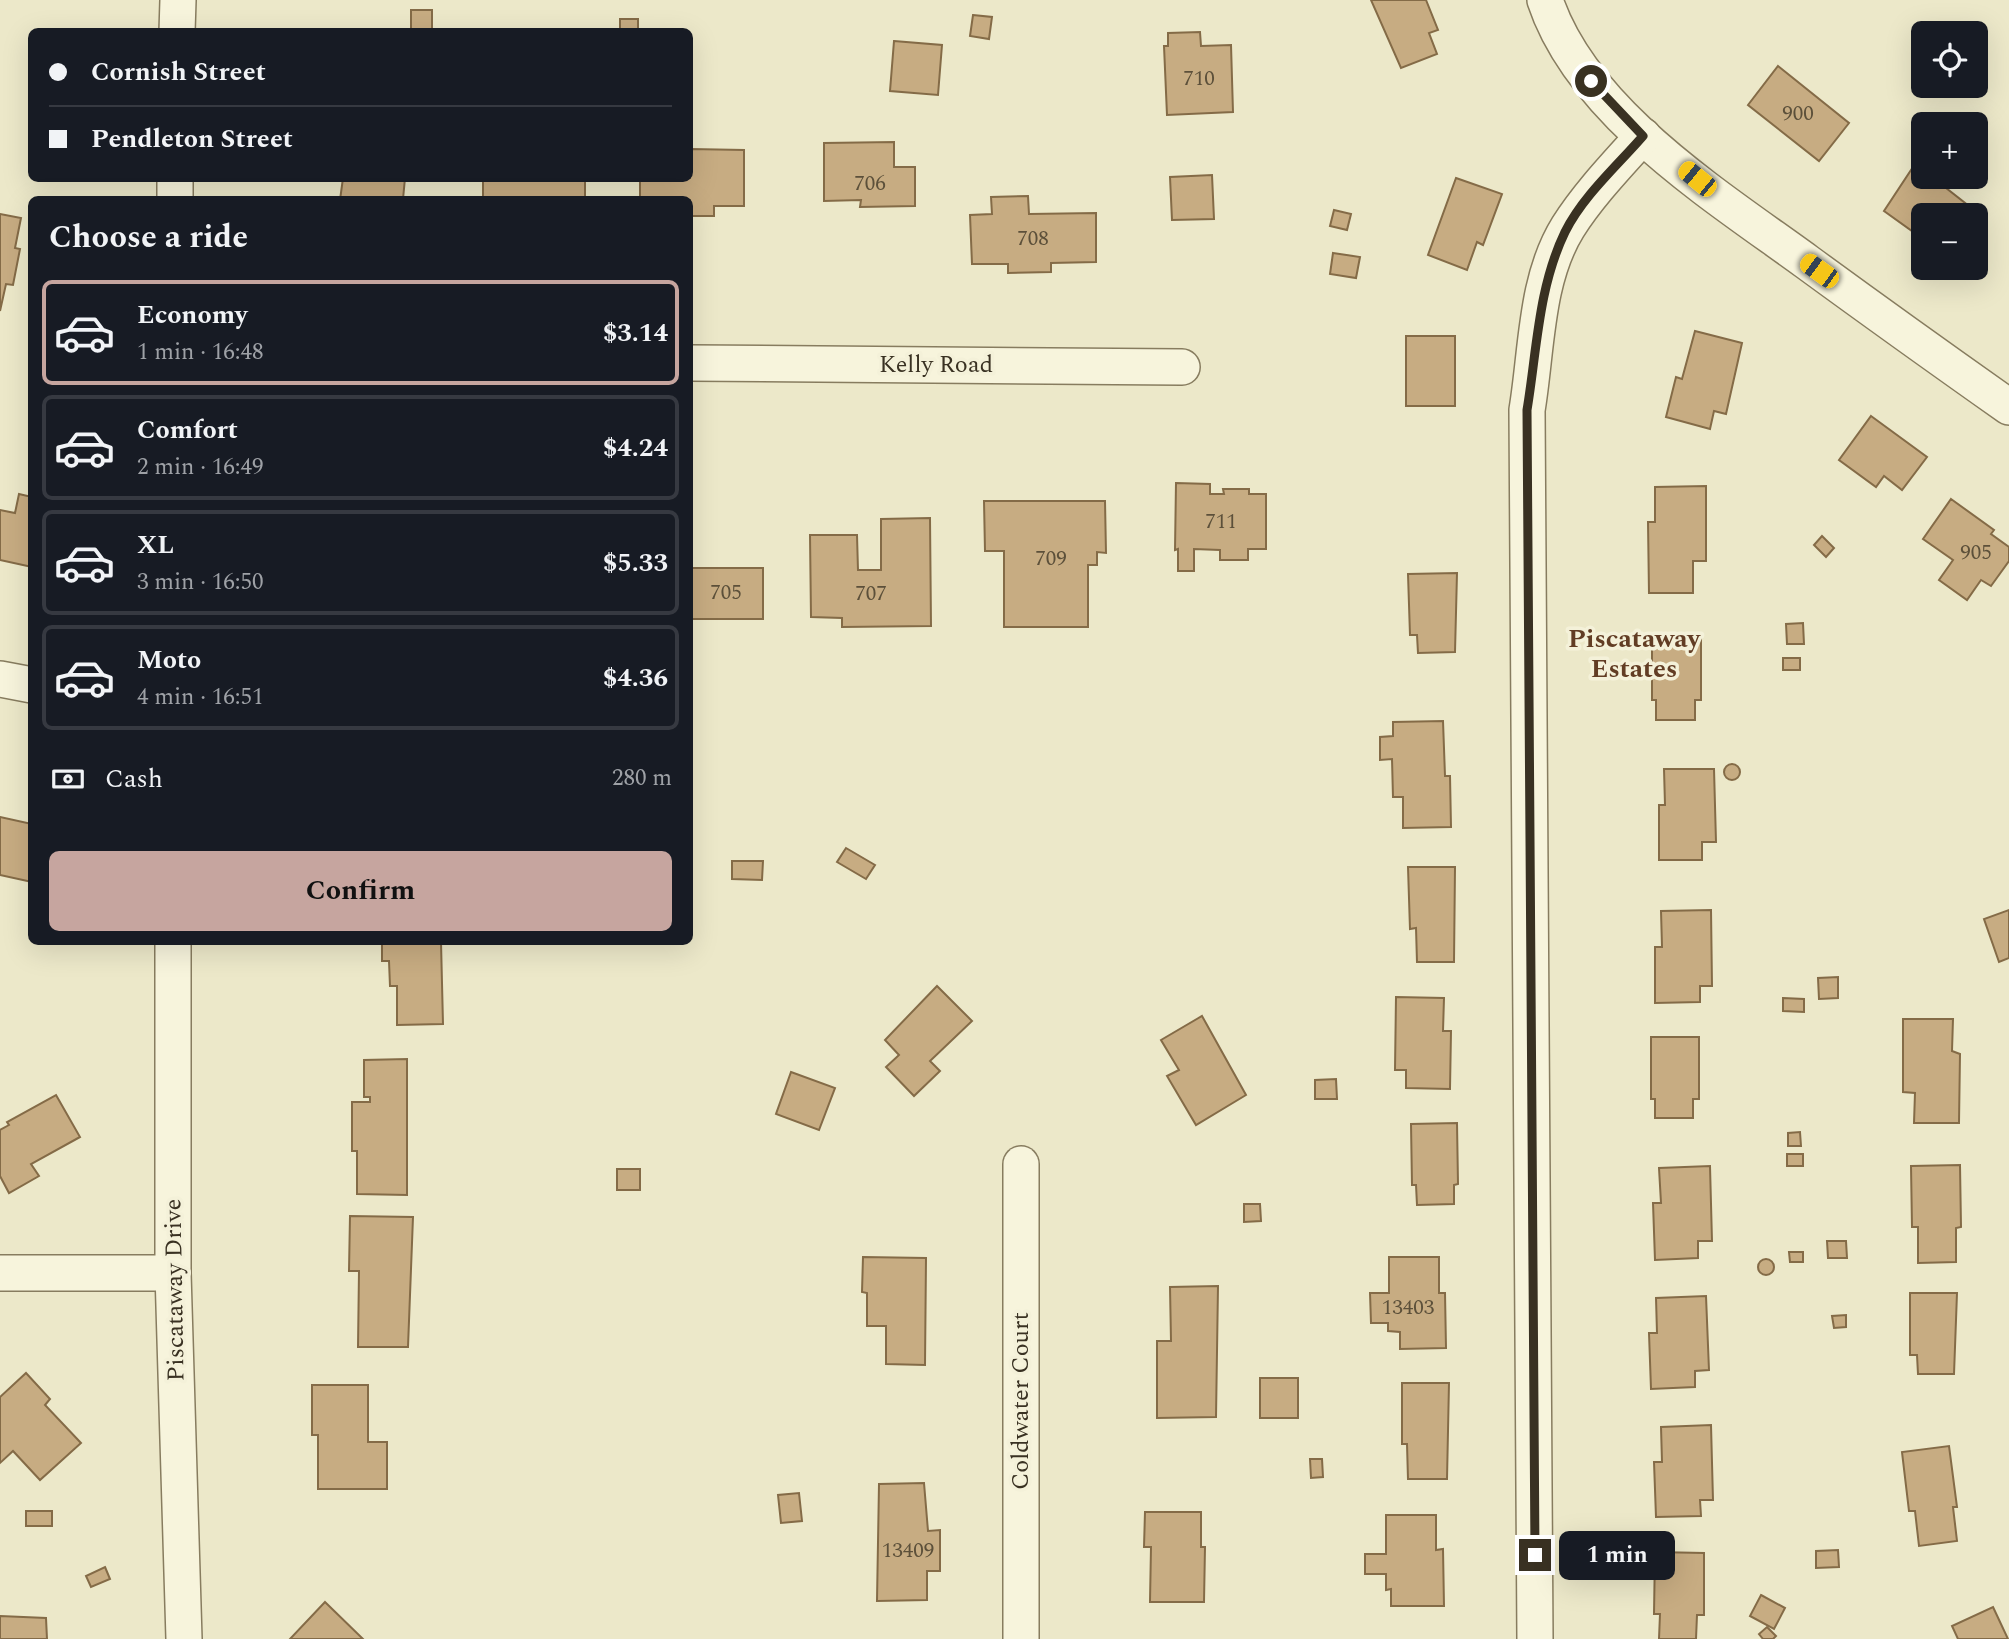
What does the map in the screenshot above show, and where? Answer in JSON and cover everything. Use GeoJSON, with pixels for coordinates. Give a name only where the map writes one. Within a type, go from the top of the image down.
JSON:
{"type":"FeatureCollection","features":[{"type":"Feature","properties":{"kind":"street"},"geometry":{"type":"LineString","coordinates":[[177,28],[178,0]]}},
{"type":"Feature","properties":{"kind":"street"},"geometry":{"type":"LineString","coordinates":[[1545,0],[1576,64],[1643,136],[1733,208],[2009,407]]}},
{"type":"Feature","properties":{"kind":"street"},"geometry":{"type":"LineString","coordinates":[[1535,1639],[1527,410],[1546,282],[1566,230],[1589,197],[1643,136]]}},
{"type":"Feature","properties":{"kind":"street","name":"Kelly Road"},"geometry":{"type":"LineString","coordinates":[[693,363],[1182,367]]}},
{"type":"Feature","properties":{"kind":"street"},"geometry":{"type":"LineString","coordinates":[[0,679],[28,684]]}},
{"type":"Feature","properties":{"kind":"street","name":"Piscataway Drive"},"geometry":{"type":"LineString","coordinates":[[173,945],[173,1273],[184,1639]]}},
{"type":"Feature","properties":{"kind":"street","name":"Coldwater Court"},"geometry":{"type":"LineString","coordinates":[[1021,1164],[1021,1639]]}},
{"type":"Feature","properties":{"kind":"street"},"geometry":{"type":"LineString","coordinates":[[0,1273],[173,1273]]}},
{"type":"Feature","properties":{"kind":"building"},"geometry":{"type":"Polygon","coordinates":[[[1371,0],[1426,0],[1438,30],[1429,33],[1437,54],[1401,68],[1371,0]]]}},
{"type":"Feature","properties":{"kind":"building"},"geometry":{"type":"Polygon","coordinates":[[[411,10],[432,10],[432,28],[411,28],[411,10]]]}},
{"type":"Feature","properties":{"kind":"building"},"geometry":{"type":"Polygon","coordinates":[[[973,15],[992,17],[989,39],[970,36],[973,15]]]}},
{"type":"Feature","properties":{"kind":"building"},"geometry":{"type":"Polygon","coordinates":[[[620,19],[638,19],[638,28],[620,28],[620,19]]]}},
{"type":"Feature","properties":{"kind":"building"},"geometry":{"type":"Polygon","coordinates":[[[1200,32],[1201,46],[1231,45],[1233,112],[1167,115],[1164,46],[1168,46],[1168,33],[1200,32]]]}},
{"type":"Feature","properties":{"kind":"building"},"geometry":{"type":"Polygon","coordinates":[[[894,41],[942,45],[938,95],[890,91],[894,41]]]}},
{"type":"Feature","properties":{"kind":"building"},"geometry":{"type":"Polygon","coordinates":[[[1778,66],[1849,123],[1819,161],[1748,105],[1778,66]]]}},
{"type":"Feature","properties":{"kind":"building"},"geometry":{"type":"Polygon","coordinates":[[[894,142],[894,167],[915,167],[915,206],[860,207],[861,200],[824,201],[824,143],[894,142]]]}},
{"type":"Feature","properties":{"kind":"building"},"geometry":{"type":"Polygon","coordinates":[[[693,149],[744,150],[744,206],[714,206],[714,216],[693,216],[693,196],[640,196],[640,182],[693,182],[693,149]]]}},
{"type":"Feature","properties":{"kind":"building"},"geometry":{"type":"Polygon","coordinates":[[[1911,170],[1911,189],[1947,189],[1965,203],[1911,203],[1911,230],[1884,211],[1911,170]]]}},
{"type":"Feature","properties":{"kind":"building"},"geometry":{"type":"Polygon","coordinates":[[[1212,175],[1214,219],[1172,220],[1170,177],[1212,175]]]}},
{"type":"Feature","properties":{"kind":"building"},"geometry":{"type":"Polygon","coordinates":[[[1456,178],[1502,194],[1483,245],[1477,242],[1467,270],[1428,255],[1456,178]]]}},
{"type":"Feature","properties":{"kind":"building"},"geometry":{"type":"Polygon","coordinates":[[[342,182],[405,182],[403,196],[341,196],[342,182]]]}},
{"type":"Feature","properties":{"kind":"building"},"geometry":{"type":"Polygon","coordinates":[[[483,182],[585,182],[585,196],[483,196],[483,182]]]}},
{"type":"Feature","properties":{"kind":"building"},"geometry":{"type":"Polygon","coordinates":[[[1028,196],[1029,214],[1096,213],[1096,262],[1051,263],[1051,272],[1008,273],[1008,264],[972,264],[970,215],[992,214],[991,197],[1028,196]]]}},
{"type":"Feature","properties":{"kind":"building"},"geometry":{"type":"Polygon","coordinates":[[[1334,210],[1351,214],[1347,230],[1330,226],[1334,210]]]}},
{"type":"Feature","properties":{"kind":"building"},"geometry":{"type":"Polygon","coordinates":[[[0,214],[21,218],[15,248],[20,249],[13,285],[6,284],[0,311],[0,214]]]}},
{"type":"Feature","properties":{"kind":"building"},"geometry":{"type":"Polygon","coordinates":[[[1333,253],[1360,257],[1356,278],[1330,274],[1333,253]]]}},
{"type":"Feature","properties":{"kind":"building"},"geometry":{"type":"Polygon","coordinates":[[[1695,331],[1742,343],[1726,414],[1714,411],[1710,429],[1666,417],[1676,377],[1682,379],[1695,331]]]}},
{"type":"Feature","properties":{"kind":"building"},"geometry":{"type":"Polygon","coordinates":[[[1406,336],[1455,336],[1455,406],[1406,406],[1406,336]]]}},
{"type":"Feature","properties":{"kind":"building"},"geometry":{"type":"Polygon","coordinates":[[[1871,416],[1927,457],[1902,490],[1884,476],[1876,487],[1839,460],[1871,416]]]}},
{"type":"Feature","properties":{"kind":"building"},"geometry":{"type":"Polygon","coordinates":[[[1176,483],[1210,484],[1210,494],[1224,494],[1223,489],[1249,489],[1249,494],[1266,494],[1266,549],[1248,549],[1248,560],[1220,560],[1220,550],[1194,549],[1194,571],[1178,571],[1178,549],[1175,550],[1176,483]]]}},
{"type":"Feature","properties":{"kind":"building"},"geometry":{"type":"Polygon","coordinates":[[[1706,486],[1706,561],[1693,561],[1693,593],[1649,593],[1648,522],[1655,522],[1655,487],[1706,486]]]}},
{"type":"Feature","properties":{"kind":"building"},"geometry":{"type":"Polygon","coordinates":[[[19,494],[28,496],[28,566],[0,560],[0,510],[15,513],[19,494]]]}},
{"type":"Feature","properties":{"kind":"building"},"geometry":{"type":"Polygon","coordinates":[[[1951,499],[1994,530],[1991,534],[2009,547],[2009,561],[1991,586],[1981,580],[1967,600],[1939,580],[1953,560],[1923,539],[1951,499]]]}},
{"type":"Feature","properties":{"kind":"building"},"geometry":{"type":"Polygon","coordinates":[[[984,501],[1105,501],[1106,553],[1097,552],[1097,565],[1088,565],[1088,627],[1004,627],[1004,551],[985,551],[984,501]]]}},
{"type":"Feature","properties":{"kind":"building"},"geometry":{"type":"Polygon","coordinates":[[[930,518],[931,626],[842,627],[842,618],[811,617],[810,535],[857,535],[858,570],[881,570],[881,519],[930,518]]]}},
{"type":"Feature","properties":{"kind":"building"},"geometry":{"type":"Polygon","coordinates":[[[1822,536],[1834,548],[1826,557],[1814,545],[1822,536]]]}},
{"type":"Feature","properties":{"kind":"building"},"geometry":{"type":"Polygon","coordinates":[[[693,568],[763,568],[763,619],[693,619],[693,568]]]}},
{"type":"Feature","properties":{"kind":"building"},"geometry":{"type":"Polygon","coordinates":[[[1457,573],[1455,652],[1418,653],[1417,635],[1410,635],[1408,574],[1457,573]]]}},
{"type":"Feature","properties":{"kind":"building"},"geometry":{"type":"Polygon","coordinates":[[[1803,623],[1804,644],[1787,644],[1786,624],[1803,623]]]}},
{"type":"Feature","properties":{"kind":"building"},"geometry":{"type":"Polygon","coordinates":[[[1652,639],[1701,639],[1701,700],[1695,700],[1695,720],[1656,720],[1656,700],[1652,700],[1652,639]]]}},
{"type":"Feature","properties":{"kind":"building"},"geometry":{"type":"Polygon","coordinates":[[[1783,658],[1800,658],[1800,670],[1783,670],[1783,658]]]}},
{"type":"Feature","properties":{"kind":"building"},"geometry":{"type":"Polygon","coordinates":[[[1443,721],[1445,776],[1450,776],[1451,827],[1403,828],[1403,797],[1393,797],[1392,759],[1380,760],[1380,737],[1393,736],[1393,722],[1443,721]]]}},
{"type":"Feature","properties":{"kind":"building"},"geometry":{"type":"Polygon","coordinates":[[[1732,764],[1738,766],[1738,778],[1732,780],[1726,778],[1724,772],[1726,766],[1732,764]]]}},
{"type":"Feature","properties":{"kind":"building"},"geometry":{"type":"Polygon","coordinates":[[[1664,769],[1714,769],[1716,842],[1702,842],[1702,860],[1659,860],[1659,805],[1665,805],[1664,769]]]}},
{"type":"Feature","properties":{"kind":"building"},"geometry":{"type":"Polygon","coordinates":[[[0,817],[28,823],[28,881],[0,875],[0,817]]]}},
{"type":"Feature","properties":{"kind":"building"},"geometry":{"type":"Polygon","coordinates":[[[846,848],[875,865],[866,879],[837,862],[846,848]]]}},
{"type":"Feature","properties":{"kind":"building"},"geometry":{"type":"Polygon","coordinates":[[[732,861],[763,861],[762,880],[732,879],[732,861]]]}},
{"type":"Feature","properties":{"kind":"building"},"geometry":{"type":"Polygon","coordinates":[[[1408,867],[1455,867],[1454,962],[1417,962],[1416,928],[1410,929],[1408,867]]]}},
{"type":"Feature","properties":{"kind":"building"},"geometry":{"type":"Polygon","coordinates":[[[1711,910],[1712,986],[1700,986],[1700,1002],[1655,1003],[1655,947],[1662,947],[1661,911],[1711,910]]]}},
{"type":"Feature","properties":{"kind":"building"},"geometry":{"type":"Polygon","coordinates":[[[2009,910],[2009,958],[1999,962],[1984,919],[2009,910]]]}},
{"type":"Feature","properties":{"kind":"building"},"geometry":{"type":"Polygon","coordinates":[[[382,945],[441,945],[443,1024],[397,1025],[397,986],[390,986],[389,961],[382,961],[382,945]]]}},
{"type":"Feature","properties":{"kind":"building"},"geometry":{"type":"Polygon","coordinates":[[[1838,977],[1838,998],[1819,999],[1818,978],[1838,977]]]}},
{"type":"Feature","properties":{"kind":"building"},"geometry":{"type":"Polygon","coordinates":[[[937,986],[972,1021],[930,1061],[940,1071],[914,1096],[886,1067],[899,1055],[885,1040],[937,986]]]}},
{"type":"Feature","properties":{"kind":"building"},"geometry":{"type":"Polygon","coordinates":[[[1396,997],[1444,998],[1443,1031],[1451,1031],[1450,1089],[1406,1088],[1406,1070],[1395,1070],[1396,997]]]}},
{"type":"Feature","properties":{"kind":"building"},"geometry":{"type":"Polygon","coordinates":[[[1783,998],[1804,999],[1804,1012],[1783,1011],[1783,998]]]}},
{"type":"Feature","properties":{"kind":"building"},"geometry":{"type":"Polygon","coordinates":[[[1202,1016],[1246,1095],[1196,1125],[1167,1076],[1179,1070],[1161,1040],[1202,1016]]]}},
{"type":"Feature","properties":{"kind":"building"},"geometry":{"type":"Polygon","coordinates":[[[1903,1019],[1953,1019],[1952,1051],[1960,1054],[1959,1123],[1914,1123],[1915,1093],[1903,1092],[1903,1019]]]}},
{"type":"Feature","properties":{"kind":"building"},"geometry":{"type":"Polygon","coordinates":[[[1651,1037],[1699,1037],[1699,1099],[1693,1099],[1693,1118],[1655,1118],[1655,1099],[1651,1099],[1651,1037]]]}},
{"type":"Feature","properties":{"kind":"building"},"geometry":{"type":"Polygon","coordinates":[[[407,1059],[407,1195],[357,1194],[357,1151],[352,1151],[352,1102],[370,1102],[370,1097],[364,1097],[364,1060],[407,1059]]]}},
{"type":"Feature","properties":{"kind":"building"},"geometry":{"type":"Polygon","coordinates":[[[791,1072],[835,1088],[819,1130],[776,1114],[791,1072]]]}},
{"type":"Feature","properties":{"kind":"building"},"geometry":{"type":"Polygon","coordinates":[[[1336,1079],[1337,1099],[1315,1099],[1315,1080],[1336,1079]]]}},
{"type":"Feature","properties":{"kind":"building"},"geometry":{"type":"Polygon","coordinates":[[[56,1095],[80,1137],[31,1164],[39,1176],[9,1193],[0,1176],[0,1130],[9,1125],[7,1122],[56,1095]]]}},
{"type":"Feature","properties":{"kind":"building"},"geometry":{"type":"Polygon","coordinates":[[[1457,1123],[1458,1184],[1454,1185],[1454,1204],[1417,1205],[1416,1185],[1412,1185],[1411,1124],[1457,1123]]]}},
{"type":"Feature","properties":{"kind":"building"},"geometry":{"type":"Polygon","coordinates":[[[1800,1132],[1801,1146],[1788,1146],[1788,1133],[1800,1132]]]}},
{"type":"Feature","properties":{"kind":"building"},"geometry":{"type":"Polygon","coordinates":[[[1787,1154],[1803,1154],[1803,1166],[1787,1166],[1787,1154]]]}},
{"type":"Feature","properties":{"kind":"building"},"geometry":{"type":"Polygon","coordinates":[[[1960,1165],[1961,1227],[1956,1228],[1956,1262],[1918,1263],[1918,1227],[1912,1227],[1911,1166],[1960,1165]]]}},
{"type":"Feature","properties":{"kind":"building"},"geometry":{"type":"Polygon","coordinates":[[[1710,1166],[1712,1241],[1698,1241],[1698,1258],[1655,1260],[1653,1203],[1661,1203],[1659,1168],[1710,1166]]]}},
{"type":"Feature","properties":{"kind":"building"},"geometry":{"type":"Polygon","coordinates":[[[617,1169],[640,1169],[640,1190],[617,1190],[617,1169]]]}},
{"type":"Feature","properties":{"kind":"building"},"geometry":{"type":"Polygon","coordinates":[[[1244,1204],[1260,1204],[1261,1221],[1244,1222],[1244,1204]]]}},
{"type":"Feature","properties":{"kind":"building"},"geometry":{"type":"Polygon","coordinates":[[[350,1216],[413,1217],[408,1347],[358,1347],[359,1271],[349,1271],[350,1216]]]}},
{"type":"Feature","properties":{"kind":"building"},"geometry":{"type":"Polygon","coordinates":[[[1827,1241],[1846,1241],[1847,1258],[1828,1258],[1827,1241]]]}},
{"type":"Feature","properties":{"kind":"building"},"geometry":{"type":"Polygon","coordinates":[[[1789,1252],[1803,1252],[1803,1262],[1790,1262],[1789,1252]]]}},
{"type":"Feature","properties":{"kind":"building"},"geometry":{"type":"Polygon","coordinates":[[[863,1257],[926,1258],[925,1365],[886,1364],[886,1326],[867,1326],[867,1293],[862,1292],[863,1257]]]}},
{"type":"Feature","properties":{"kind":"building"},"geometry":{"type":"Polygon","coordinates":[[[1389,1257],[1439,1257],[1439,1293],[1445,1293],[1446,1348],[1400,1349],[1400,1332],[1388,1331],[1388,1323],[1371,1323],[1370,1293],[1389,1293],[1389,1257]]]}},
{"type":"Feature","properties":{"kind":"building"},"geometry":{"type":"Polygon","coordinates":[[[1763,1259],[1769,1259],[1774,1267],[1772,1273],[1763,1275],[1758,1270],[1758,1264],[1763,1259]]]}},
{"type":"Feature","properties":{"kind":"building"},"geometry":{"type":"Polygon","coordinates":[[[1218,1286],[1216,1417],[1157,1418],[1157,1341],[1171,1341],[1170,1287],[1218,1286]]]}},
{"type":"Feature","properties":{"kind":"building"},"geometry":{"type":"Polygon","coordinates":[[[1910,1293],[1957,1293],[1954,1374],[1918,1374],[1917,1355],[1910,1355],[1910,1293]]]}},
{"type":"Feature","properties":{"kind":"building"},"geometry":{"type":"Polygon","coordinates":[[[1706,1296],[1709,1370],[1695,1371],[1695,1387],[1651,1389],[1649,1333],[1657,1333],[1656,1298],[1706,1296]]]}},
{"type":"Feature","properties":{"kind":"building"},"geometry":{"type":"Polygon","coordinates":[[[1846,1315],[1846,1327],[1834,1328],[1832,1316],[1846,1315]]]}},
{"type":"Feature","properties":{"kind":"building"},"geometry":{"type":"Polygon","coordinates":[[[26,1373],[50,1399],[45,1405],[81,1443],[40,1480],[13,1451],[0,1463],[0,1397],[26,1373]]]}},
{"type":"Feature","properties":{"kind":"building"},"geometry":{"type":"Polygon","coordinates":[[[1260,1378],[1298,1378],[1298,1418],[1260,1418],[1260,1378]]]}},
{"type":"Feature","properties":{"kind":"building"},"geometry":{"type":"Polygon","coordinates":[[[1402,1383],[1449,1383],[1447,1479],[1408,1479],[1407,1444],[1402,1444],[1402,1383]]]}},
{"type":"Feature","properties":{"kind":"building"},"geometry":{"type":"Polygon","coordinates":[[[312,1385],[368,1385],[368,1442],[387,1442],[387,1489],[318,1489],[318,1435],[312,1435],[312,1385]]]}},
{"type":"Feature","properties":{"kind":"building"},"geometry":{"type":"Polygon","coordinates":[[[1711,1425],[1713,1500],[1700,1500],[1701,1516],[1656,1517],[1654,1462],[1662,1462],[1661,1427],[1711,1425]]]}},
{"type":"Feature","properties":{"kind":"building"},"geometry":{"type":"Polygon","coordinates":[[[1949,1446],[1957,1507],[1953,1507],[1957,1541],[1919,1546],[1915,1511],[1909,1511],[1902,1452],[1949,1446]]]}},
{"type":"Feature","properties":{"kind":"building"},"geometry":{"type":"Polygon","coordinates":[[[1310,1459],[1322,1459],[1323,1477],[1311,1478],[1310,1459]]]}},
{"type":"Feature","properties":{"kind":"building"},"geometry":{"type":"Polygon","coordinates":[[[924,1483],[928,1531],[940,1530],[940,1571],[927,1571],[927,1600],[877,1601],[879,1484],[924,1483]]]}},
{"type":"Feature","properties":{"kind":"building"},"geometry":{"type":"Polygon","coordinates":[[[799,1493],[802,1521],[781,1523],[778,1495],[799,1493]]]}},
{"type":"Feature","properties":{"kind":"building"},"geometry":{"type":"Polygon","coordinates":[[[26,1511],[52,1511],[52,1526],[26,1526],[26,1511]]]}},
{"type":"Feature","properties":{"kind":"building"},"geometry":{"type":"Polygon","coordinates":[[[1145,1512],[1201,1512],[1201,1547],[1205,1547],[1204,1602],[1150,1602],[1151,1547],[1144,1547],[1145,1512]]]}},
{"type":"Feature","properties":{"kind":"building"},"geometry":{"type":"Polygon","coordinates":[[[1386,1515],[1436,1515],[1436,1550],[1443,1549],[1444,1606],[1391,1606],[1391,1589],[1386,1590],[1386,1574],[1365,1574],[1365,1554],[1386,1554],[1386,1515]]]}},
{"type":"Feature","properties":{"kind":"building"},"geometry":{"type":"Polygon","coordinates":[[[1838,1550],[1839,1567],[1816,1568],[1816,1551],[1838,1550]]]}},
{"type":"Feature","properties":{"kind":"building"},"geometry":{"type":"Polygon","coordinates":[[[1655,1552],[1704,1553],[1704,1615],[1697,1615],[1696,1639],[1659,1639],[1660,1614],[1654,1614],[1655,1552]]]}},
{"type":"Feature","properties":{"kind":"building"},"geometry":{"type":"Polygon","coordinates":[[[105,1567],[110,1579],[91,1587],[86,1576],[105,1567]]]}},
{"type":"Feature","properties":{"kind":"building"},"geometry":{"type":"Polygon","coordinates":[[[1761,1595],[1785,1608],[1774,1629],[1750,1616],[1761,1595]]]}},
{"type":"Feature","properties":{"kind":"building"},"geometry":{"type":"Polygon","coordinates":[[[325,1602],[363,1639],[290,1639],[325,1602]]]}},
{"type":"Feature","properties":{"kind":"building"},"geometry":{"type":"Polygon","coordinates":[[[1993,1607],[2008,1639],[1958,1639],[1952,1626],[1993,1607]]]}},
{"type":"Feature","properties":{"kind":"building"},"geometry":{"type":"Polygon","coordinates":[[[0,1616],[46,1618],[47,1639],[0,1639],[0,1616]]]}},
{"type":"Feature","properties":{"kind":"building"},"geometry":{"type":"Polygon","coordinates":[[[1767,1627],[1776,1636],[1773,1639],[1763,1639],[1759,1634],[1767,1627]]]}},
{"type":"Feature","properties":{"kind":"district","name":"Piscataway Estates"},"geometry":{"type":"Point","coordinates":[1634,654]}},
{"type":"Feature","properties":{"kind":"route"},"geometry":{"type":"LineString","coordinates":[[1535,1555],[1527,410],[1538,324],[1546,282],[1556,253],[1566,230],[1589,197],[1643,136],[1591,81]]}}]}
